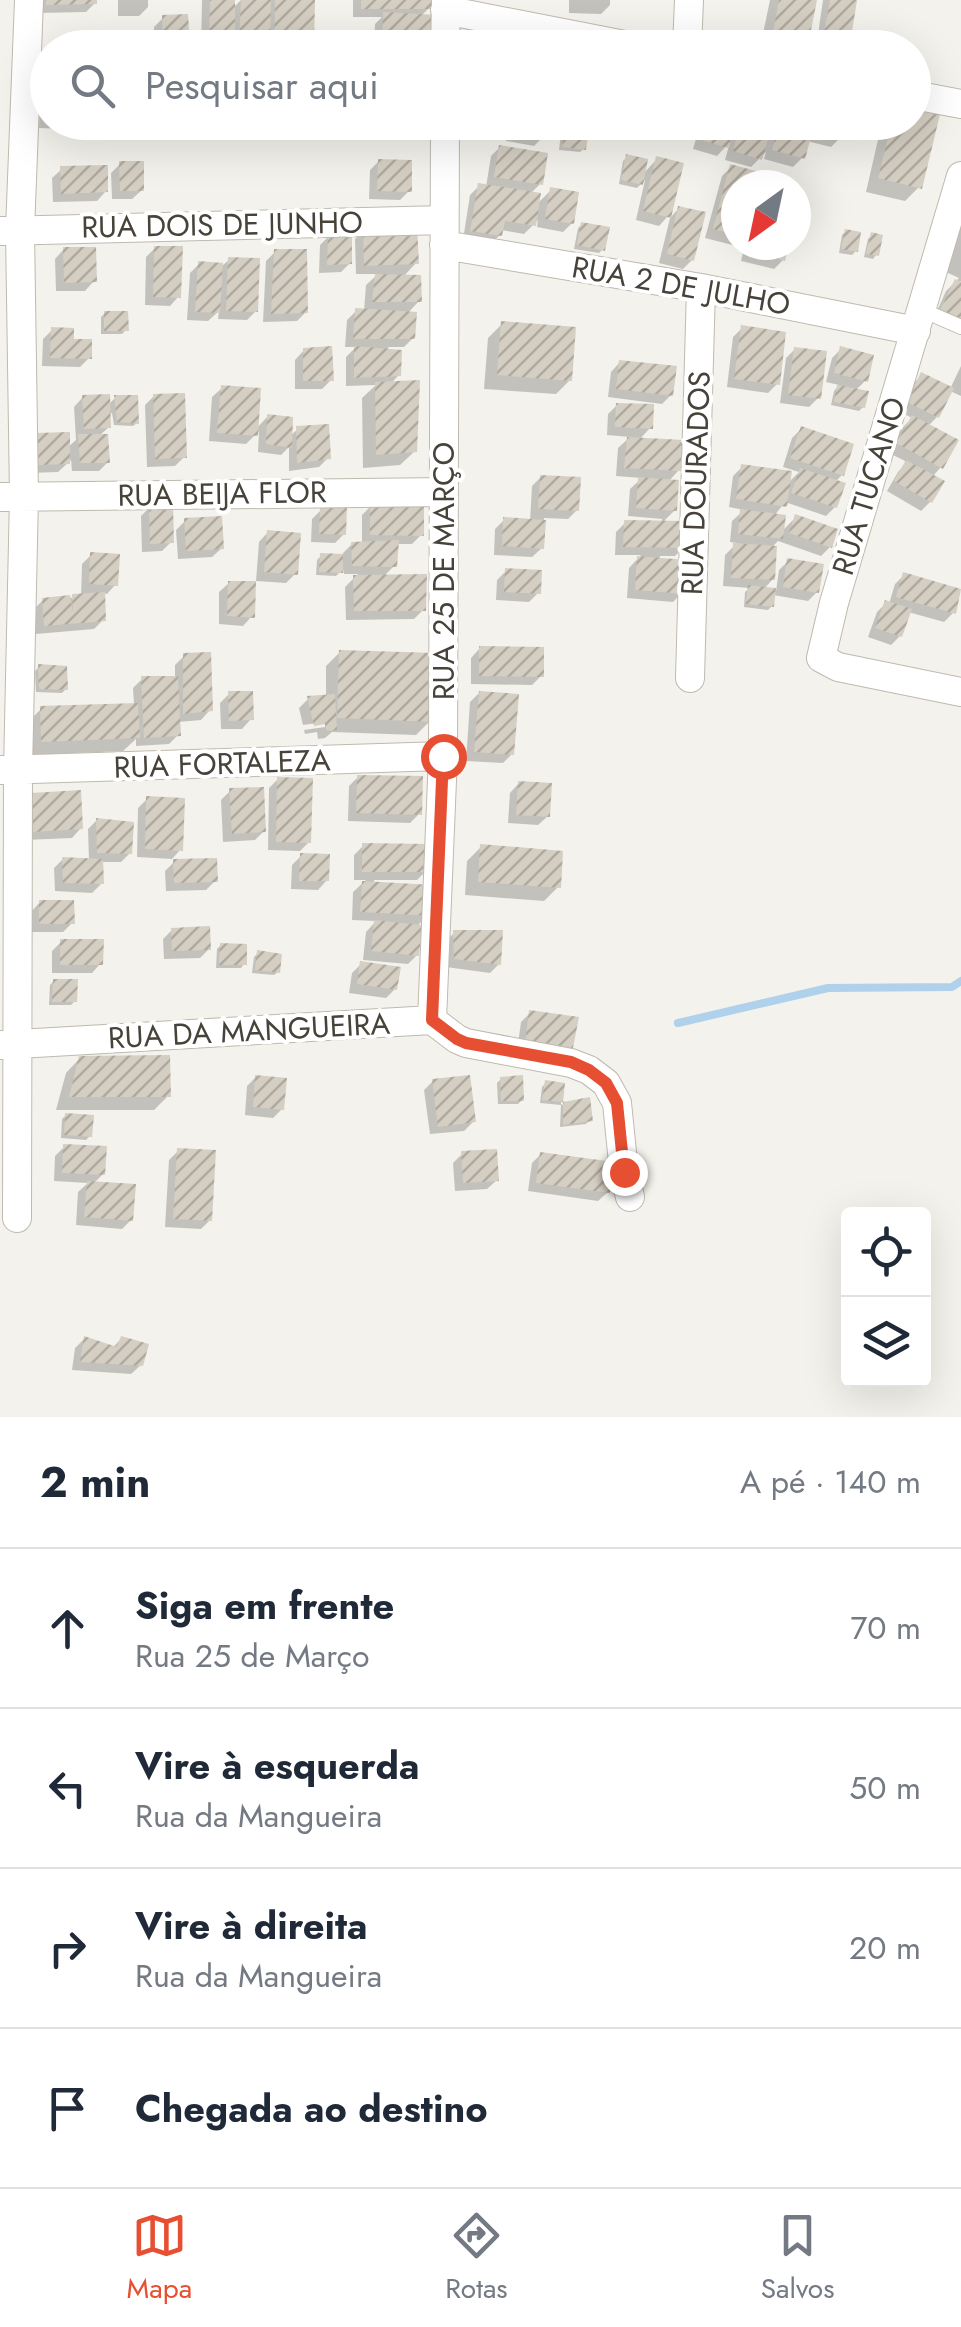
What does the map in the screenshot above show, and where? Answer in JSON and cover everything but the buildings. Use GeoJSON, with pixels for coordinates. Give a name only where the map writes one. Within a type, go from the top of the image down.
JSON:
{"type":"FeatureCollection","features":[{"type":"Feature","properties":{"kind":"street"},"geometry":{"type":"LineString","coordinates":[[17,1218],[8,1045],[10,230],[29,0]]}},
{"type":"Feature","properties":{"kind":"street"},"geometry":{"type":"LineString","coordinates":[[688,30],[689,0]]}},
{"type":"Feature","properties":{"kind":"street"},"geometry":{"type":"LineString","coordinates":[[445,30],[446,5],[559,30]]}},
{"type":"Feature","properties":{"kind":"street"},"geometry":{"type":"LineString","coordinates":[[931,98],[961,104]]}},
{"type":"Feature","properties":{"kind":"street","name":"RUA 25 DE MARÇO"},"geometry":{"type":"LineString","coordinates":[[432,1020],[443,756],[445,140]]}},
{"type":"Feature","properties":{"kind":"street","name":"RUA TUCANO"},"geometry":{"type":"LineString","coordinates":[[961,176],[834,602],[821,658],[838,667],[961,692]]}},
{"type":"Feature","properties":{"kind":"street","name":"RUA DOIS DE JUNHO"},"geometry":{"type":"LineString","coordinates":[[10,230],[444,232]]}},
{"type":"Feature","properties":{"kind":"street","name":"RUA 2 DE JULHO"},"geometry":{"type":"LineString","coordinates":[[444,232],[701,288],[919,320]]}},
{"type":"Feature","properties":{"kind":"street","name":"RUA DOURADOS"},"geometry":{"type":"LineString","coordinates":[[690,678],[701,288]]}},
{"type":"Feature","properties":{"kind":"street","name":"RUA BEIJA FLOR"},"geometry":{"type":"LineString","coordinates":[[12,497],[444,492]]}},
{"type":"Feature","properties":{"kind":"street","name":"RUA FORTALEZA"},"geometry":{"type":"LineString","coordinates":[[9,770],[443,756]]}},
{"type":"Feature","properties":{"kind":"street","name":"RUA DA MANGUEIRA"},"geometry":{"type":"LineString","coordinates":[[8,1045],[432,1020],[466,1043],[571,1062],[606,1083],[617,1103],[630,1197]]}},
{"type":"Feature","properties":{"kind":"lane"},"geometry":{"type":"LineString","coordinates":[[919,320],[961,327]]}},
{"type":"Feature","properties":{"kind":"waterway"},"geometry":{"type":"LineString","coordinates":[[678,1023],[828,988],[952,987],[961,981]]}},
{"type":"Feature","properties":{"kind":"route"},"geometry":{"type":"LineString","coordinates":[[443,756],[432,1020],[466,1043],[571,1062],[606,1083],[617,1103],[624,1172]]}}]}
